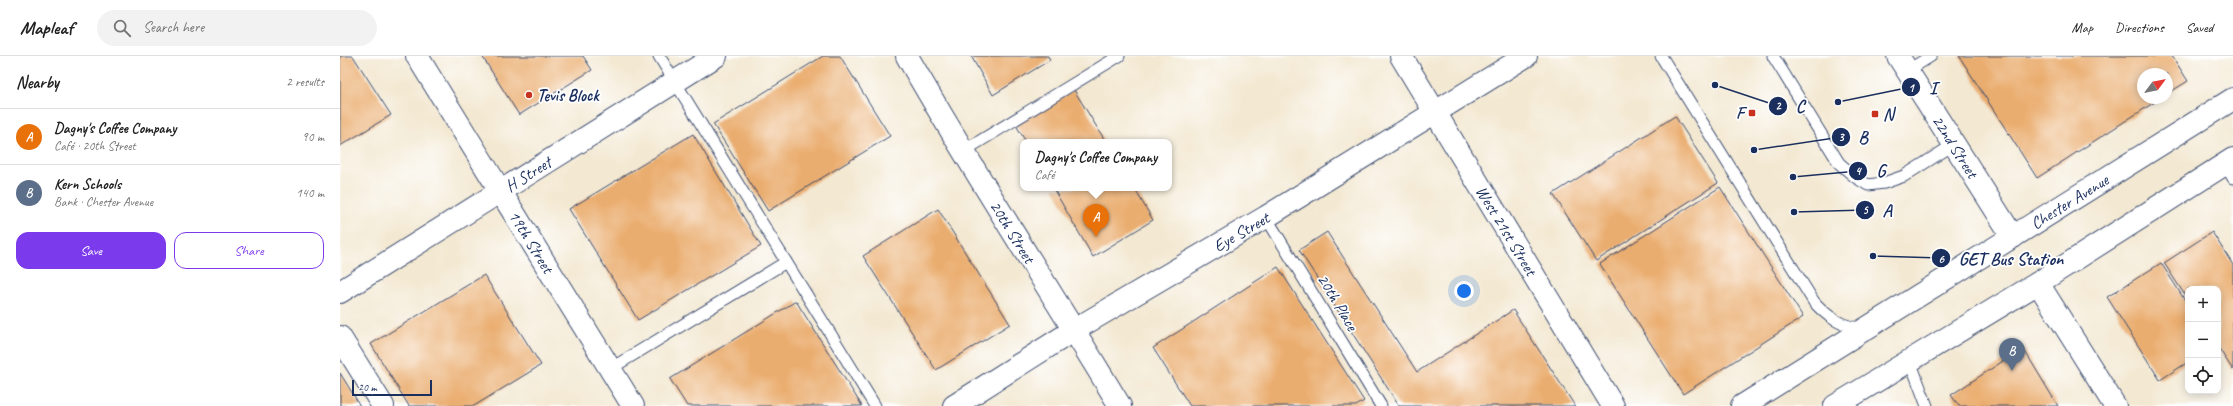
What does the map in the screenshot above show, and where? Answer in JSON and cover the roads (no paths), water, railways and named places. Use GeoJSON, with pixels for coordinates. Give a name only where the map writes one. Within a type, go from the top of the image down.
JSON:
{"type":"FeatureCollection","features":[{"type":"Feature","properties":{"kind":"street","name":"19th Street"},"geometry":{"type":"LineString","coordinates":[[417,56],[633,406]]}},
{"type":"Feature","properties":{"kind":"street","name":"H Street"},"geometry":{"type":"LineString","coordinates":[[340,292],[500,190],[716,56]]}},
{"type":"Feature","properties":{"kind":"street","name":"20th Street"},"geometry":{"type":"LineString","coordinates":[[907,56],[962,152],[1120,406]]}},
{"type":"Feature","properties":{"kind":"street","name":"West 21st Street"},"geometry":{"type":"LineString","coordinates":[[1401,56],[1613,406]]}},
{"type":"Feature","properties":{"kind":"street","name":"Eye Street"},"geometry":{"type":"LineString","coordinates":[[954,406],[1074,330],[1266,216],[1435,110],[1526,56]]}},
{"type":"Feature","properties":{"kind":"street","name":"22nd Street"},"geometry":{"type":"LineString","coordinates":[[1903,64],[1953,145],[2013,237]]}},
{"type":"Feature","properties":{"kind":"street","name":"Chester Avenue"},"geometry":{"type":"LineString","coordinates":[[1742,406],[2233,99]]}},
{"type":"Feature","properties":{"kind":"street"},"geometry":{"type":"LineString","coordinates":[[1835,406],[2230,167]]}},
{"type":"Feature","properties":{"kind":"street"},"geometry":{"type":"LineString","coordinates":[[2038,283],[2114,406]]}},
{"type":"Feature","properties":{"kind":"street"},"geometry":{"type":"LineString","coordinates":[[340,337],[383,406]]}},
{"type":"Feature","properties":{"kind":"lane"},"geometry":{"type":"LineString","coordinates":[[659,56],[673,82],[875,406]]}},
{"type":"Feature","properties":{"kind":"lane"},"geometry":{"type":"LineString","coordinates":[[962,152],[1119,56]]}},
{"type":"Feature","properties":{"kind":"lane"},"geometry":{"type":"LineString","coordinates":[[1661,56],[1814,302],[1830,318],[1849,327],[1867,328]]}},
{"type":"Feature","properties":{"kind":"lane"},"geometry":{"type":"LineString","coordinates":[[1773,56],[1839,163],[1855,177],[1868,185],[1884,183],[1904,176],[1953,145]]}},
{"type":"Feature","properties":{"kind":"lane"},"geometry":{"type":"LineString","coordinates":[[1903,64],[1931,56]]}},
{"type":"Feature","properties":{"kind":"lane","name":"20th Place"},"geometry":{"type":"LineString","coordinates":[[1266,216],[1381,406]]}},
{"type":"Feature","properties":{"kind":"lane"},"geometry":{"type":"LineString","coordinates":[[610,369],[786,262]]}},
{"type":"Feature","properties":{"kind":"lane"},"geometry":{"type":"LineString","coordinates":[[1910,361],[1927,406]]}},
{"type":"Feature","properties":{"kind":"place","name":"C"},"geometry":{"type":"Point","coordinates":[1715,85]}},
{"type":"Feature","properties":{"kind":"place","name":"Tevis Block"},"geometry":{"type":"Point","coordinates":[529,95]}},
{"type":"Feature","properties":{"kind":"place","name":"I"},"geometry":{"type":"Point","coordinates":[1838,102]}},
{"type":"Feature","properties":{"kind":"place","name":"F"},"geometry":{"type":"Point","coordinates":[1752,113]}},
{"type":"Feature","properties":{"kind":"place","name":"N"},"geometry":{"type":"Point","coordinates":[1875,114]}},
{"type":"Feature","properties":{"kind":"place","name":"B"},"geometry":{"type":"Point","coordinates":[1754,150]}},
{"type":"Feature","properties":{"kind":"place","name":"G"},"geometry":{"type":"Point","coordinates":[1793,177]}},
{"type":"Feature","properties":{"kind":"place","name":"A"},"geometry":{"type":"Point","coordinates":[1794,212]}},
{"type":"Feature","properties":{"kind":"place","name":"Dagny's Coffee Company"},"geometry":{"type":"Point","coordinates":[1096,237]}},
{"type":"Feature","properties":{"kind":"place","name":"GET Bus Station"},"geometry":{"type":"Point","coordinates":[1873,256]}},
{"type":"Feature","properties":{"kind":"place","name":"Kern Schools"},"geometry":{"type":"Point","coordinates":[2012,371]}}]}
